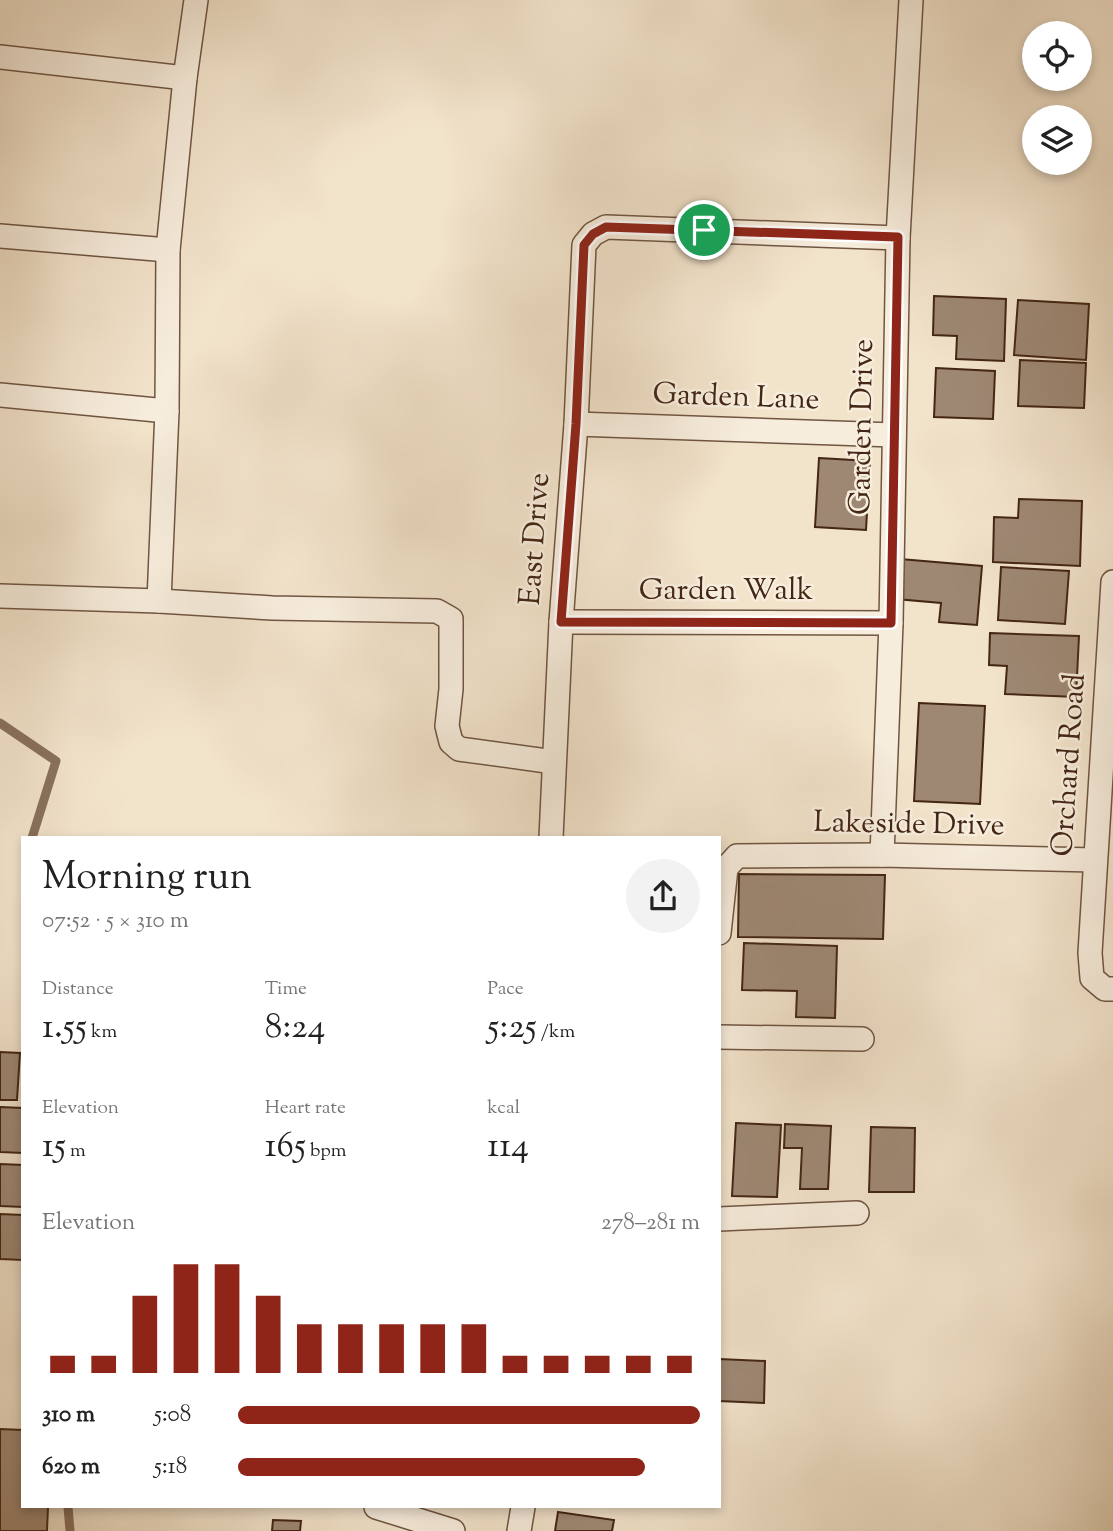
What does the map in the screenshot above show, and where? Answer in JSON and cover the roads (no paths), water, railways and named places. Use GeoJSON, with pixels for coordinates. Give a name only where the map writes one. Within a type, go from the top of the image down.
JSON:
{"type":"FeatureCollection","features":[{"type":"Feature","properties":{"kind":"street"},"geometry":{"type":"LineString","coordinates":[[159,601],[167,411],[168,250],[185,78],[196,0]]}},
{"type":"Feature","properties":{"kind":"street","name":"Garden Drive"},"geometry":{"type":"LineString","coordinates":[[882,855],[891,623],[898,237],[911,0]]}},
{"type":"Feature","properties":{"kind":"street"},"geometry":{"type":"LineString","coordinates":[[0,57],[185,78]]}},
{"type":"Feature","properties":{"kind":"street","name":"East Drive"},"geometry":{"type":"LineString","coordinates":[[551,836],[584,245],[593,234],[606,227],[898,237]]}},
{"type":"Feature","properties":{"kind":"street"},"geometry":{"type":"LineString","coordinates":[[0,236],[168,250]]}},
{"type":"Feature","properties":{"kind":"street"},"geometry":{"type":"LineString","coordinates":[[0,395],[167,411]]}},
{"type":"Feature","properties":{"kind":"street","name":"Garden Lane"},"geometry":{"type":"LineString","coordinates":[[576,424],[894,435]]}},
{"type":"Feature","properties":{"kind":"street","name":"Orchard Road"},"geometry":{"type":"LineString","coordinates":[[1113,582],[1090,953],[1092,978],[1105,989],[1113,989]]}},
{"type":"Feature","properties":{"kind":"street"},"geometry":{"type":"LineString","coordinates":[[0,596],[272,608],[438,611],[451,620],[451,689],[447,726],[451,742],[458,748],[554,762]]}},
{"type":"Feature","properties":{"kind":"street","name":"Garden Walk"},"geometry":{"type":"LineString","coordinates":[[561,622],[891,623]]}},
{"type":"Feature","properties":{"kind":"street","name":"Lakeside Drive"},"geometry":{"type":"LineString","coordinates":[[721,914],[726,868],[737,856],[882,855],[1095,860]]}},
{"type":"Feature","properties":{"kind":"street"},"geometry":{"type":"LineString","coordinates":[[721,1037],[862,1039]]}},
{"type":"Feature","properties":{"kind":"street"},"geometry":{"type":"LineString","coordinates":[[721,1219],[857,1213]]}},
{"type":"Feature","properties":{"kind":"street"},"geometry":{"type":"LineString","coordinates":[[379,1508],[453,1531]]}},
{"type":"Feature","properties":{"kind":"street"},"geometry":{"type":"LineString","coordinates":[[519,1531],[523,1508]]}},
{"type":"Feature","properties":{"kind":"waterway"},"geometry":{"type":"LineString","coordinates":[[0,723],[56,761],[33,836]]}},
{"type":"Feature","properties":{"kind":"waterway"},"geometry":{"type":"LineString","coordinates":[[68,1508],[70,1531]]}}]}
